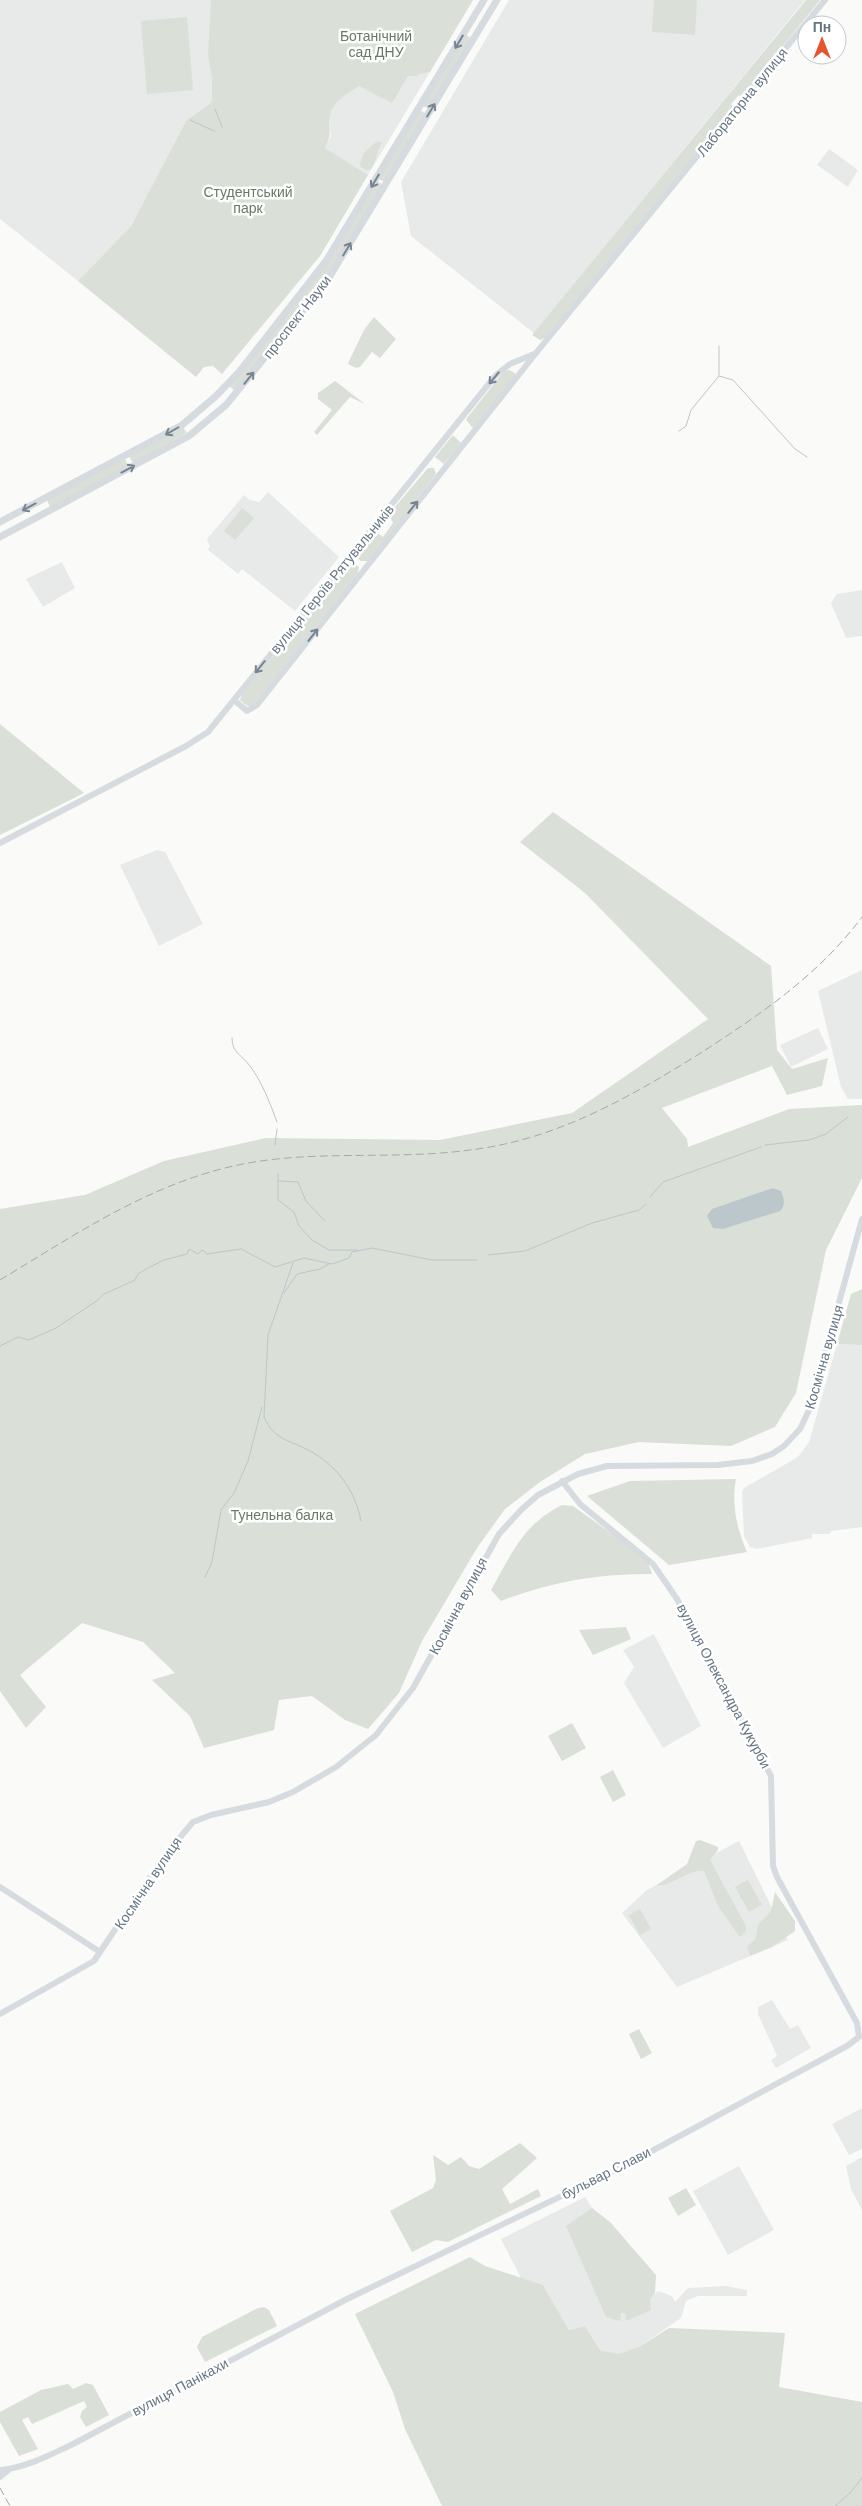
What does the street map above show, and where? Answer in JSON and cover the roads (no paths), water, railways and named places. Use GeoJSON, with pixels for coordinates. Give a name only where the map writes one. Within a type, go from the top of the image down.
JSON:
{"type":"FeatureCollection","features":[{"type":"Feature","properties":{"kind":"main road","name":"проспект Науки"},"geometry":{"type":"LineString","coordinates":[[0,522],[182,425],[216,396],[239,372],[326,261],[484,0]]}},
{"type":"Feature","properties":{"kind":"main road","name":"проспект Науки"},"geometry":{"type":"LineString","coordinates":[[0,537],[189,436],[226,405],[327,281],[497,0]]}},
{"type":"Feature","properties":{"kind":"main road","name":"Лабораторна вулиця"},"geometry":{"type":"LineString","coordinates":[[660,203],[825,0]]}},
{"type":"Feature","properties":{"kind":"main road","name":"вулиця Героїв Рятувальників"},"geometry":{"type":"LineString","coordinates":[[234,700],[247,711],[257,705],[536,353],[660,203]]}},
{"type":"Feature","properties":{"kind":"main road","name":"вулиця Героїв Рятувальників"},"geometry":{"type":"LineString","coordinates":[[0,843],[197,740],[208,732],[496,375],[510,364],[536,353]]}},
{"type":"Feature","properties":{"kind":"main road","name":"Космічна вулиця"},"geometry":{"type":"LineString","coordinates":[[0,2014],[85,1967],[100,1952],[165,1855],[193,1822],[212,1815],[269,1802],[293,1792],[336,1767],[376,1735],[414,1688],[499,1534],[526,1505],[562,1481],[607,1466],[745,1463],[772,1454],[784,1446],[800,1429],[810,1408],[862,1219]]}},
{"type":"Feature","properties":{"kind":"main road","name":"вулиця Олександра Кукурби"},"geometry":{"type":"LineString","coordinates":[[562,1481],[580,1504],[639,1550],[665,1578],[717,1671],[771,1776],[774,1866],[777,1877],[857,2023],[859,2038]]}},
{"type":"Feature","properties":{"kind":"main road"},"geometry":{"type":"LineString","coordinates":[[0,1887],[100,1952]]}},
{"type":"Feature","properties":{"kind":"main road","name":"бульвар Слави"},"geometry":{"type":"LineString","coordinates":[[347,2299],[622,2167],[859,2038]]}},
{"type":"Feature","properties":{"kind":"main road","name":"вулиця Панікахи"},"geometry":{"type":"LineString","coordinates":[[0,2470],[10,2469],[40,2459],[73,2444],[347,2299]]}},
{"type":"Feature","properties":{"kind":"main road","name":"вулиця Панікахи"},"geometry":{"type":"LineString","coordinates":[[0,2477],[10,2469]]}},
{"type":"Feature","properties":{"kind":"waterway"},"geometry":{"type":"LineString","coordinates":[[215,109],[222,127]]}},
{"type":"Feature","properties":{"kind":"waterway"},"geometry":{"type":"LineString","coordinates":[[190,120],[214,131]]}},
{"type":"Feature","properties":{"kind":"waterway"},"geometry":{"type":"LineString","coordinates":[[719,346],[719,376]]}},
{"type":"Feature","properties":{"kind":"waterway"},"geometry":{"type":"LineString","coordinates":[[679,431],[686,426],[691,410],[719,376],[733,380],[795,449],[807,457]]}},
{"type":"Feature","properties":{"kind":"waterway"},"geometry":{"type":"LineString","coordinates":[[232,1038],[235,1050],[250,1066],[258,1079],[269,1100],[277,1122]]}},
{"type":"Feature","properties":{"kind":"waterway"},"geometry":{"type":"LineString","coordinates":[[765,1145],[809,1140],[826,1134],[848,1117]]}},
{"type":"Feature","properties":{"kind":"waterway"},"geometry":{"type":"LineString","coordinates":[[275,1145],[277,1129]]}},
{"type":"Feature","properties":{"kind":"waterway"},"geometry":{"type":"LineString","coordinates":[[650,1197],[663,1182],[761,1147]]}},
{"type":"Feature","properties":{"kind":"waterway"},"geometry":{"type":"LineString","coordinates":[[278,1174],[278,1200],[294,1212],[299,1226],[312,1240],[329,1250],[357,1250]]}},
{"type":"Feature","properties":{"kind":"waterway"},"geometry":{"type":"LineString","coordinates":[[279,1181],[298,1182],[306,1201],[325,1221]]}},
{"type":"Feature","properties":{"kind":"waterway"},"geometry":{"type":"LineString","coordinates":[[488,1255],[525,1251],[592,1223],[639,1210],[646,1204]]}},
{"type":"Feature","properties":{"kind":"waterway"},"geometry":{"type":"LineString","coordinates":[[0,1346],[18,1337],[29,1340],[56,1328],[98,1300],[102,1295],[135,1280],[138,1274],[164,1260],[187,1254],[189,1249],[198,1254],[202,1250],[207,1254],[241,1249],[275,1267],[304,1258],[332,1264],[349,1258],[352,1252],[372,1248],[432,1260],[477,1260]]}},
{"type":"Feature","properties":{"kind":"waterway"},"geometry":{"type":"LineString","coordinates":[[293,1263],[268,1335],[264,1417],[272,1430],[282,1438],[318,1456],[336,1471],[349,1489],[361,1521]]}},
{"type":"Feature","properties":{"kind":"waterway"},"geometry":{"type":"LineString","coordinates":[[284,1293],[297,1274],[320,1269],[329,1264]]}},
{"type":"Feature","properties":{"kind":"waterway"},"geometry":{"type":"LineString","coordinates":[[205,1577],[212,1562],[221,1510],[234,1493],[248,1461],[262,1407]]}},
{"type":"Feature","properties":{"kind":"waterway"},"geometry":{"type":"LineString","coordinates":[[835,2506],[849,2494],[862,2478]]}},
{"type":"Feature","properties":{"kind":"railway"},"geometry":{"type":"LineString","coordinates":[[0,1280],[110,1214],[168,1187],[229,1167],[289,1158],[410,1155],[470,1150],[501,1145],[531,1137],[588,1116],[643,1088],[696,1056],[764,1010],[806,977],[844,939],[862,917]]}},
{"type":"Feature","properties":{"kind":"railway"},"geometry":{"type":"LineString","coordinates":[[0,2488],[10,2506]]}},
{"type":"Feature","properties":{"kind":"park label","name":"Ботанічний сад ДНУ"},"geometry":{"type":"Point","coordinates":[376,44]}},
{"type":"Feature","properties":{"kind":"park label","name":"Студентський парк"},"geometry":{"type":"Point","coordinates":[248,200]}},
{"type":"Feature","properties":{"kind":"park label","name":"Тунельна балка"},"geometry":{"type":"Point","coordinates":[282,1515]}}]}
